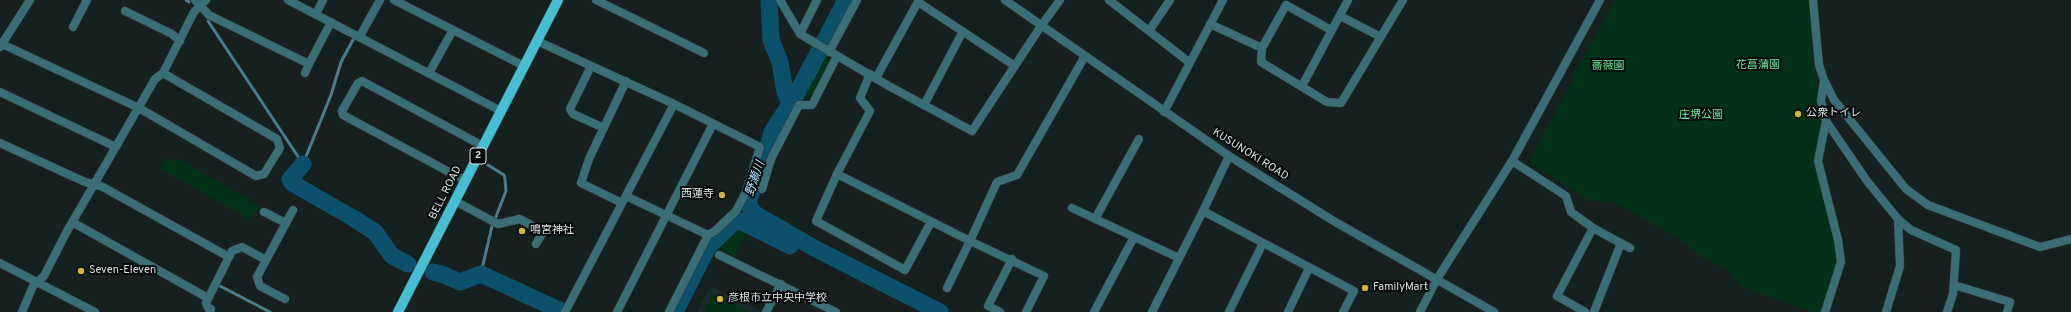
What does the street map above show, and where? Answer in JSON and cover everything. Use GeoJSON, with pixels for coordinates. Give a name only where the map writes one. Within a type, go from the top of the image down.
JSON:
{"type":"FeatureCollection","features":[{"type":"Feature","properties":{"kind":"main road","name":"BELL ROAD"},"geometry":{"type":"LineString","coordinates":[[398,312],[558,0]]}},
{"type":"Feature","properties":{"kind":"street"},"geometry":{"type":"LineString","coordinates":[[30,0],[1,46],[139,108],[256,176],[264,174],[280,148],[277,139],[163,73]]}},
{"type":"Feature","properties":{"kind":"street"},"geometry":{"type":"LineString","coordinates":[[73,26],[87,0]]}},
{"type":"Feature","properties":{"kind":"street"},"geometry":{"type":"LineString","coordinates":[[288,0],[360,36],[501,111]]}},
{"type":"Feature","properties":{"kind":"street"},"geometry":{"type":"LineString","coordinates":[[316,14],[323,0]]}},
{"type":"Feature","properties":{"kind":"street"},"geometry":{"type":"LineString","coordinates":[[360,36],[380,0]]}},
{"type":"Feature","properties":{"kind":"street"},"geometry":{"type":"LineString","coordinates":[[394,0],[524,66]]}},
{"type":"Feature","properties":{"kind":"street"},"geometry":{"type":"LineString","coordinates":[[596,0],[704,53]]}},
{"type":"Feature","properties":{"kind":"street"},"geometry":{"type":"LineString","coordinates":[[780,0],[800,34],[827,51],[972,132],[1041,26],[1060,0]]}},
{"type":"Feature","properties":{"kind":"street"},"geometry":{"type":"LineString","coordinates":[[800,34],[818,0]]}},
{"type":"Feature","properties":{"kind":"street"},"geometry":{"type":"LineString","coordinates":[[762,189],[771,159],[799,105],[812,105],[827,51],[857,0]]}},
{"type":"Feature","properties":{"kind":"street","name":"KUSUNOKI ROAD"},"geometry":{"type":"LineString","coordinates":[[1005,0],[1229,156],[1337,223],[1494,312]]}},
{"type":"Feature","properties":{"kind":"street"},"geometry":{"type":"LineString","coordinates":[[1109,0],[1119,3],[1149,31],[1189,62]]}},
{"type":"Feature","properties":{"kind":"street"},"geometry":{"type":"LineString","coordinates":[[1149,31],[1170,0]]}},
{"type":"Feature","properties":{"kind":"street"},"geometry":{"type":"LineString","coordinates":[[1164,112],[1223,0]]}},
{"type":"Feature","properties":{"kind":"street"},"geometry":{"type":"LineString","coordinates":[[1302,86],[1348,0]]}},
{"type":"Feature","properties":{"kind":"street"},"geometry":{"type":"LineString","coordinates":[[1331,30],[1286,5],[1262,48],[1261,62],[1327,102],[1341,103],[1404,0]]}},
{"type":"Feature","properties":{"kind":"street"},"geometry":{"type":"LineString","coordinates":[[1420,312],[1437,279],[1512,161],[1600,0]]}},
{"type":"Feature","properties":{"kind":"street"},"geometry":{"type":"LineString","coordinates":[[1814,0],[1819,65],[1824,80],[1834,100],[1906,189],[1928,205],[2040,247],[2071,239]]}},
{"type":"Feature","properties":{"kind":"street"},"geometry":{"type":"LineString","coordinates":[[931,222],[905,270],[816,221],[837,174],[870,111],[860,98],[918,1],[962,32],[1015,66]]}},
{"type":"Feature","properties":{"kind":"street"},"geometry":{"type":"LineString","coordinates":[[22,312],[32,286],[44,276],[72,222],[155,79],[163,73],[194,12],[201,2],[209,15],[309,64]]}},
{"type":"Feature","properties":{"kind":"street"},"geometry":{"type":"LineString","coordinates":[[125,11],[172,34],[180,41]]}},
{"type":"Feature","properties":{"kind":"street"},"geometry":{"type":"LineString","coordinates":[[1340,16],[1381,37]]}},
{"type":"Feature","properties":{"kind":"street"},"geometry":{"type":"LineString","coordinates":[[305,73],[331,22]]}},
{"type":"Feature","properties":{"kind":"street"},"geometry":{"type":"LineString","coordinates":[[1210,24],[1262,48]]}},
{"type":"Feature","properties":{"kind":"street"},"geometry":{"type":"LineString","coordinates":[[429,73],[453,30]]}},
{"type":"Feature","properties":{"kind":"street"},"geometry":{"type":"LineString","coordinates":[[924,105],[962,32]]}},
{"type":"Feature","properties":{"kind":"street"},"geometry":{"type":"LineString","coordinates":[[537,41],[626,81],[760,147],[746,192],[736,211],[708,236],[669,312]]}},
{"type":"Feature","properties":{"kind":"street"},"geometry":{"type":"LineString","coordinates":[[947,288],[997,182],[1017,175],[1085,56]]}},
{"type":"Feature","properties":{"kind":"street"},"geometry":{"type":"LineString","coordinates":[[591,66],[570,109],[573,114],[604,128]]}},
{"type":"Feature","properties":{"kind":"street"},"geometry":{"type":"LineString","coordinates":[[1824,80],[1821,101],[1826,121],[1867,181],[1898,219],[1911,230],[1956,250],[1954,285],[1947,312]]}},
{"type":"Feature","properties":{"kind":"street"},"geometry":{"type":"LineString","coordinates":[[466,181],[343,115],[342,111],[358,83],[362,81],[483,146]]}},
{"type":"Feature","properties":{"kind":"street"},"geometry":{"type":"LineString","coordinates":[[626,81],[589,160],[581,183],[666,216],[708,236]]}},
{"type":"Feature","properties":{"kind":"street"},"geometry":{"type":"LineString","coordinates":[[0,92],[116,147]]}},
{"type":"Feature","properties":{"kind":"street"},"geometry":{"type":"LineString","coordinates":[[570,311],[624,200],[674,104]]}},
{"type":"Feature","properties":{"kind":"street"},"geometry":{"type":"LineString","coordinates":[[1825,312],[1841,262],[1838,240],[1818,161],[1826,121]]}},
{"type":"Feature","properties":{"kind":"street"},"geometry":{"type":"LineString","coordinates":[[617,312],[713,124]]}},
{"type":"Feature","properties":{"kind":"street"},"geometry":{"type":"LineString","coordinates":[[1095,219],[1139,139]]}},
{"type":"Feature","properties":{"kind":"street"},"geometry":{"type":"LineString","coordinates":[[0,143],[101,186],[228,258]]}},
{"type":"Feature","properties":{"kind":"street"},"geometry":{"type":"LineString","coordinates":[[1152,312],[1204,211],[1229,156]]}},
{"type":"Feature","properties":{"kind":"street"},"geometry":{"type":"LineString","coordinates":[[1512,161],[1566,196],[1571,212],[1593,228],[1630,248]]}},
{"type":"Feature","properties":{"kind":"street"},"geometry":{"type":"LineString","coordinates":[[837,174],[931,222],[1012,259],[1044,276],[1026,312]]}},
{"type":"Feature","properties":{"kind":"street"},"geometry":{"type":"LineString","coordinates":[[455,202],[498,224],[520,219],[543,232],[536,244]]}},
{"type":"Feature","properties":{"kind":"street"},"geometry":{"type":"LineString","coordinates":[[1072,208],[1179,258]]}},
{"type":"Feature","properties":{"kind":"street"},"geometry":{"type":"LineString","coordinates":[[284,298],[260,286],[257,277],[293,210]]}},
{"type":"Feature","properties":{"kind":"street"},"geometry":{"type":"LineString","coordinates":[[1204,211],[1354,291],[1343,312]]}},
{"type":"Feature","properties":{"kind":"street"},"geometry":{"type":"LineString","coordinates":[[264,212],[286,224]]}},
{"type":"Feature","properties":{"kind":"street"},"geometry":{"type":"LineString","coordinates":[[1886,312],[1900,266],[1898,219]]}},
{"type":"Feature","properties":{"kind":"street"},"geometry":{"type":"LineString","coordinates":[[72,222],[208,298]]}},
{"type":"Feature","properties":{"kind":"street"},"geometry":{"type":"LineString","coordinates":[[1585,312],[1557,296],[1593,228]]}},
{"type":"Feature","properties":{"kind":"street"},"geometry":{"type":"LineString","coordinates":[[1094,312],[1134,237]]}},
{"type":"Feature","properties":{"kind":"street"},"geometry":{"type":"LineString","coordinates":[[1229,312],[1263,243]]}},
{"type":"Feature","properties":{"kind":"street"},"geometry":{"type":"LineString","coordinates":[[1594,312],[1621,243]]}},
{"type":"Feature","properties":{"kind":"street"},"geometry":{"type":"LineString","coordinates":[[212,311],[208,308],[206,303],[232,251],[242,247],[266,260]]}},
{"type":"Feature","properties":{"kind":"street"},"geometry":{"type":"LineString","coordinates":[[719,255],[836,312]]}},
{"type":"Feature","properties":{"kind":"street"},"geometry":{"type":"LineString","coordinates":[[1000,312],[988,306],[1012,259]]}},
{"type":"Feature","properties":{"kind":"street"},"geometry":{"type":"LineString","coordinates":[[0,263],[95,312]]}},
{"type":"Feature","properties":{"kind":"street"},"geometry":{"type":"LineString","coordinates":[[1288,312],[1309,268]]}},
{"type":"Feature","properties":{"kind":"street"},"geometry":{"type":"LineString","coordinates":[[766,312],[781,284]]}},
{"type":"Feature","properties":{"kind":"street"},"geometry":{"type":"LineString","coordinates":[[1954,285],[2010,302],[2007,312]]}},
{"type":"Feature","properties":{"kind":"shaded area","name":"彦根市立中央中学校"},"geometry":{"type":"Polygon","coordinates":[[[710,286],[762,312],[697,312],[710,286]]]}},
{"type":"Feature","properties":{"kind":"green space","name":"庄堺公園"},"geometry":{"type":"Polygon","coordinates":[[[1616,0],[1811,0],[1814,66],[1818,79],[1817,101],[1823,122],[1814,161],[1834,237],[1837,261],[1823,312],[1814,312],[1741,287],[1730,271],[1702,257],[1675,236],[1612,201],[1590,201],[1529,162],[1573,80],[1571,79],[1616,0]]]}},
{"type":"Feature","properties":{"kind":"green space"},"geometry":{"type":"Polygon","coordinates":[[[823,54],[826,55],[829,64],[815,91],[801,102],[798,100],[823,54]]]}},
{"type":"Feature","properties":{"kind":"green space"},"geometry":{"type":"Polygon","coordinates":[[[174,157],[262,207],[255,212],[250,220],[160,168],[165,159],[171,162],[174,157]]]}},
{"type":"Feature","properties":{"kind":"green space"},"geometry":{"type":"Polygon","coordinates":[[[736,227],[741,227],[748,230],[734,257],[716,247],[736,227]]]}},
{"type":"Feature","properties":{"kind":"green space"},"geometry":{"type":"Polygon","coordinates":[[[712,294],[750,312],[704,312],[712,294]]]}},
{"type":"Feature","properties":{"kind":"waterway"},"geometry":{"type":"LineString","coordinates":[[769,0],[771,40],[780,62],[785,92],[790,105]]}},
{"type":"Feature","properties":{"kind":"waterway","name":"野瀬川"},"geometry":{"type":"LineString","coordinates":[[846,0],[797,93],[772,132],[762,168],[748,201],[752,212],[814,248],[940,312]]}},
{"type":"Feature","properties":{"kind":"waterway"},"geometry":{"type":"LineString","coordinates":[[208,21],[303,164],[331,95],[341,62],[354,38]]}},
{"type":"Feature","properties":{"kind":"waterway"},"geometry":{"type":"LineString","coordinates":[[303,164],[290,179],[292,183],[375,232],[392,256],[408,264]]}},
{"type":"Feature","properties":{"kind":"waterway"},"geometry":{"type":"LineString","coordinates":[[488,165],[504,175],[505,179],[506,191],[495,219]]}},
{"type":"Feature","properties":{"kind":"waterway"},"geometry":{"type":"LineString","coordinates":[[675,312],[708,247],[735,221],[738,220],[790,246]]}},
{"type":"Feature","properties":{"kind":"waterway"},"geometry":{"type":"LineString","coordinates":[[484,275],[482,269],[492,226]]}},
{"type":"Feature","properties":{"kind":"waterway"},"geometry":{"type":"LineString","coordinates":[[433,272],[460,282],[481,274],[561,311]]}},
{"type":"Feature","properties":{"kind":"waterway"},"geometry":{"type":"LineString","coordinates":[[220,286],[270,312]]}},
{"type":"Feature","properties":{"kind":"place","name":"公衆トイレ"},"geometry":{"type":"Point","coordinates":[1798,114]}},
{"type":"Feature","properties":{"kind":"place","name":"西蓮寺"},"geometry":{"type":"Point","coordinates":[722,195]}},
{"type":"Feature","properties":{"kind":"place","name":"鳴宮神社"},"geometry":{"type":"Point","coordinates":[522,231]}},
{"type":"Feature","properties":{"kind":"place","name":"Seven-Eleven"},"geometry":{"type":"Point","coordinates":[81,271]}},
{"type":"Feature","properties":{"kind":"place","name":"FamilyMart"},"geometry":{"type":"Point","coordinates":[1365,288]}},
{"type":"Feature","properties":{"kind":"place","name":"彦根市立中央中学校"},"geometry":{"type":"Point","coordinates":[720,299]}},
{"type":"Feature","properties":{"kind":"park label","name":"花菖蒲園"},"geometry":{"type":"Point","coordinates":[1758,66]}},
{"type":"Feature","properties":{"kind":"park label","name":"薔薇園"},"geometry":{"type":"Point","coordinates":[1608,67]}}]}
